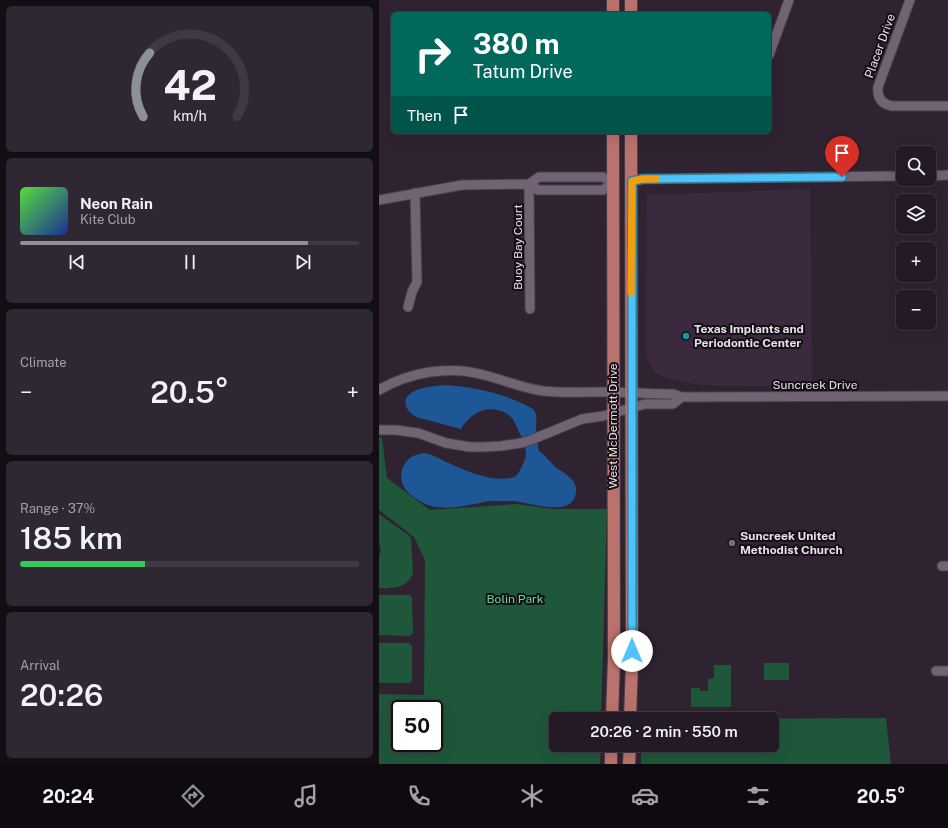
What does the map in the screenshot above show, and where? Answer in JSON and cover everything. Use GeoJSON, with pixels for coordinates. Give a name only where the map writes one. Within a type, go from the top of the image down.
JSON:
{"type":"FeatureCollection","features":[{"type":"Feature","properties":{"kind":"main road"},"geometry":{"type":"LineString","coordinates":[[613,0],[613,12]]}},
{"type":"Feature","properties":{"kind":"main road"},"geometry":{"type":"LineString","coordinates":[[631,0],[631,12]]}},
{"type":"Feature","properties":{"kind":"main road","name":"West McDermott Drive"},"geometry":{"type":"LineString","coordinates":[[612,712],[614,658],[613,134]]}},
{"type":"Feature","properties":{"kind":"main road","name":"West McDermott Drive"},"geometry":{"type":"LineString","coordinates":[[631,134],[631,712]]}},
{"type":"Feature","properties":{"kind":"main road"},"geometry":{"type":"LineString","coordinates":[[613,183],[632,181]]}},
{"type":"Feature","properties":{"kind":"main road"},"geometry":{"type":"LineString","coordinates":[[611,752],[611,764]]}},
{"type":"Feature","properties":{"kind":"main road"},"geometry":{"type":"LineString","coordinates":[[629,764],[630,752]]}},
{"type":"Feature","properties":{"kind":"street"},"geometry":{"type":"LineString","coordinates":[[771,50],[789,0]]}},
{"type":"Feature","properties":{"kind":"street","name":"Placer Drive"},"geometry":{"type":"LineString","coordinates":[[910,0],[877,92],[884,103],[892,106],[948,106]]}},
{"type":"Feature","properties":{"kind":"street"},"geometry":{"type":"LineString","coordinates":[[632,181],[643,179],[896,176]]}},
{"type":"Feature","properties":{"kind":"street"},"geometry":{"type":"LineString","coordinates":[[936,176],[948,176]]}},
{"type":"Feature","properties":{"kind":"street"},"geometry":{"type":"LineString","coordinates":[[379,200],[462,185],[529,184],[539,177],[603,177],[613,183],[603,190],[538,190],[529,184]]}},
{"type":"Feature","properties":{"kind":"street","name":"Buoy Bay Court"},"geometry":{"type":"LineString","coordinates":[[529,184],[530,309]]}},
{"type":"Feature","properties":{"kind":"street"},"geometry":{"type":"LineString","coordinates":[[408,307],[412,292],[417,282],[415,193]]}},
{"type":"Feature","properties":{"kind":"street","name":"Suncreek Drive"},"geometry":{"type":"LineString","coordinates":[[379,390],[405,377],[449,370],[483,374],[509,383],[543,391],[673,394],[682,397],[948,396]]}},
{"type":"Feature","properties":{"kind":"street","name":"Suncreek Drive"},"geometry":{"type":"LineString","coordinates":[[379,430],[410,432],[446,442],[470,446],[491,447],[516,444],[531,440],[582,419],[603,416],[631,407],[645,404],[673,404],[682,397]]}},
{"type":"Feature","properties":{"kind":"street"},"geometry":{"type":"LineString","coordinates":[[936,671],[948,671]]}},
{"type":"Feature","properties":{"kind":"shaded area"},"geometry":{"type":"Polygon","coordinates":[[[810,189],[812,387],[701,385],[670,379],[655,373],[646,356],[647,195],[810,189]]]}},
{"type":"Feature","properties":{"kind":"green space","name":"Bolin Park"},"geometry":{"type":"Polygon","coordinates":[[[379,437],[382,438],[387,478],[430,510],[516,504],[554,509],[607,509],[601,712],[549,712],[549,752],[601,752],[600,764],[379,764],[379,694],[424,695],[425,560],[414,537],[379,510],[379,437]]]}},
{"type":"Feature","properties":{"kind":"green space"},"geometry":{"type":"Polygon","coordinates":[[[379,514],[411,537],[413,574],[406,583],[399,587],[379,588],[379,556],[381,551],[379,542],[379,514]]]}},
{"type":"Feature","properties":{"kind":"green space"},"geometry":{"type":"Polygon","coordinates":[[[379,595],[410,595],[412,598],[413,633],[410,636],[379,635],[379,595]]]}},
{"type":"Feature","properties":{"kind":"green space"},"geometry":{"type":"Polygon","coordinates":[[[379,643],[409,643],[412,646],[412,681],[409,683],[379,683],[379,643]]]}},
{"type":"Feature","properties":{"kind":"green space"},"geometry":{"type":"Polygon","coordinates":[[[764,663],[789,663],[789,680],[764,680],[764,663]]]}},
{"type":"Feature","properties":{"kind":"green space"},"geometry":{"type":"Polygon","coordinates":[[[714,665],[731,665],[731,707],[691,707],[691,688],[700,688],[700,691],[708,691],[708,679],[714,678],[714,665]]]}},
{"type":"Feature","properties":{"kind":"green space"},"geometry":{"type":"Polygon","coordinates":[[[886,718],[891,764],[641,764],[641,752],[779,752],[779,719],[886,718]]]}},
{"type":"Feature","properties":{"kind":"water"},"geometry":{"type":"Polygon","coordinates":[[[445,385],[468,387],[502,395],[533,409],[536,415],[536,430],[539,451],[554,466],[575,483],[576,492],[571,503],[565,506],[553,507],[514,501],[487,501],[445,508],[427,505],[409,493],[402,484],[401,478],[403,467],[410,458],[420,454],[432,455],[481,476],[501,479],[515,477],[525,459],[525,446],[516,425],[509,415],[502,411],[489,409],[481,411],[469,418],[461,429],[416,417],[411,414],[406,406],[408,395],[419,389],[445,385]]]}},
{"type":"Feature","properties":{"kind":"slow traffic"},"geometry":{"type":"LineString","coordinates":[[631,293],[632,181],[656,179]]}},
{"type":"Feature","properties":{"kind":"place","name":"Texas Implants and Periodontic Center"},"geometry":{"type":"Point","coordinates":[686,336]}},
{"type":"Feature","properties":{"kind":"place","name":"Suncreek United Methodist Church"},"geometry":{"type":"Point","coordinates":[732,543]}},
{"type":"Feature","properties":{"kind":"route"},"geometry":{"type":"LineString","coordinates":[[632,651],[632,181],[643,179],[842,177]]}}]}
